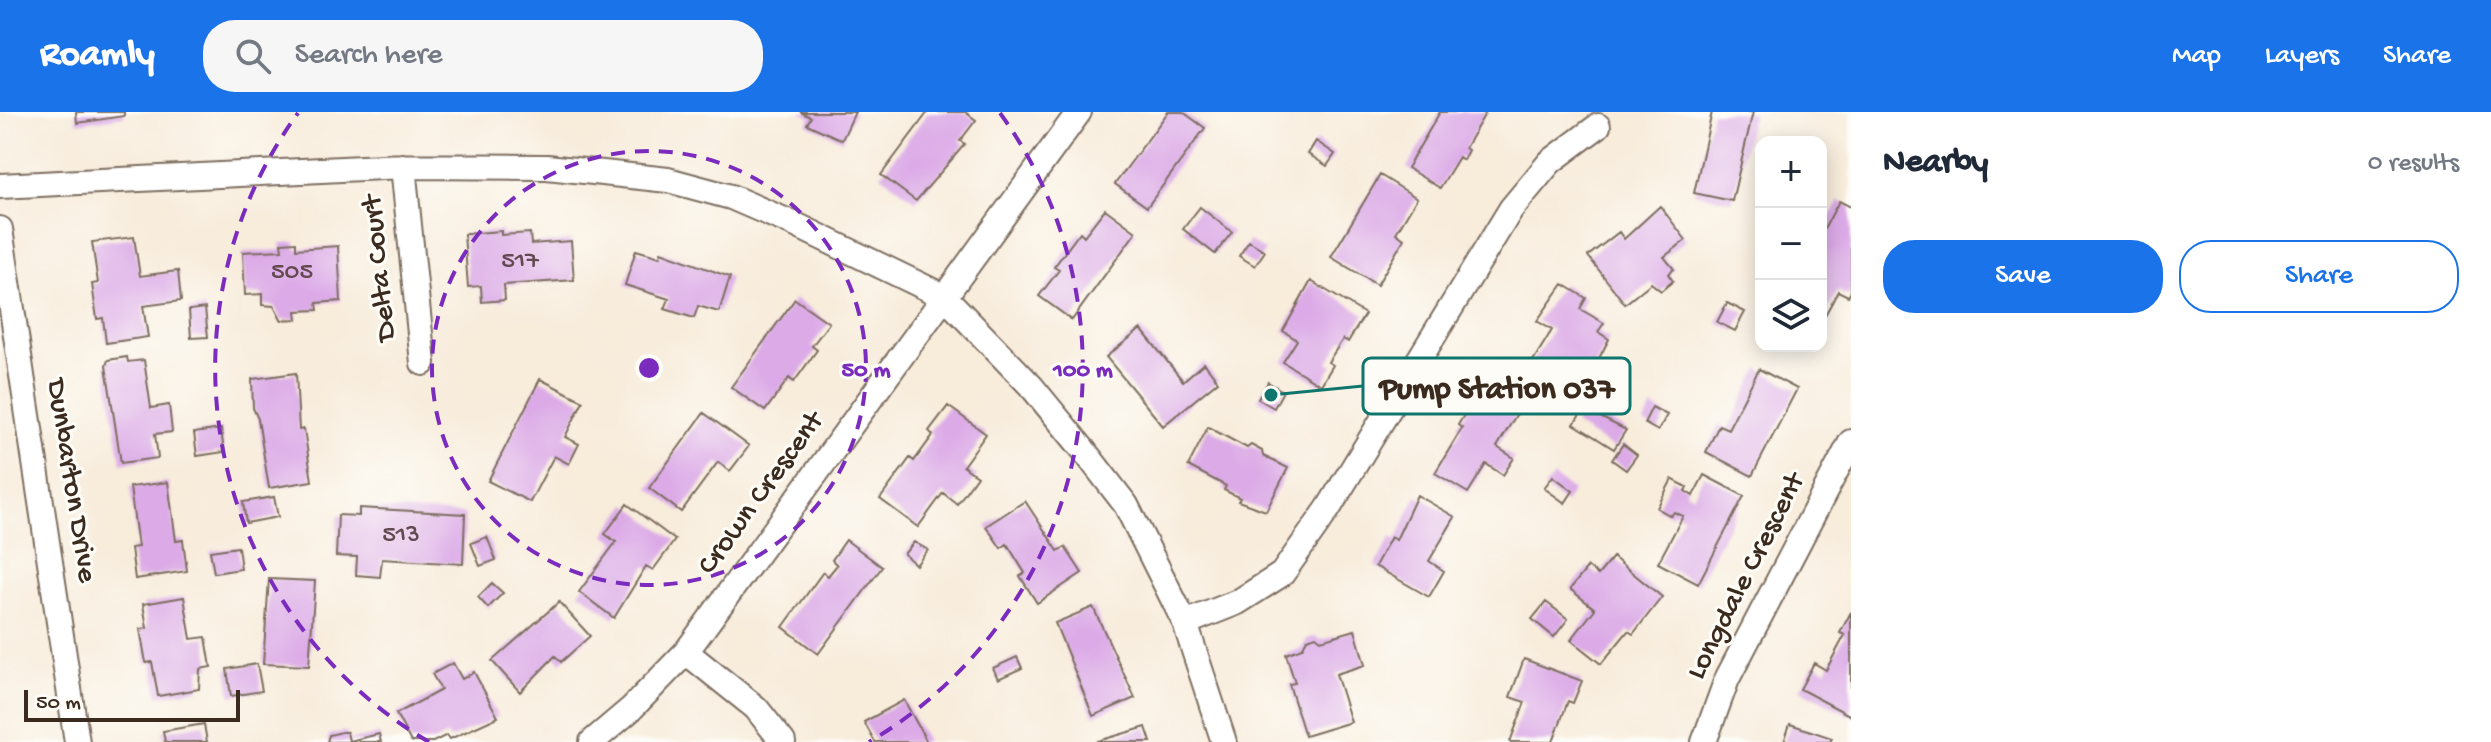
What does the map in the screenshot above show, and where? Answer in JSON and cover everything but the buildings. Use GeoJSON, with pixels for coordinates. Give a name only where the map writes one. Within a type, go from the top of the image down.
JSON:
{"type":"FeatureCollection","features":[{"type":"Feature","properties":{"kind":"street","name":"Crown Crescent"},"geometry":{"type":"LineString","coordinates":[[592,742],[631,709],[686,652],[1079,112]]}},
{"type":"Feature","properties":{"kind":"street"},"geometry":{"type":"LineString","coordinates":[[1185,623],[1238,602],[1282,574],[1328,509],[1511,209],[1550,162],[1598,126]]}},
{"type":"Feature","properties":{"kind":"street"},"geometry":{"type":"LineString","coordinates":[[0,186],[403,166],[547,167],[668,180],[744,203],[945,297],[1032,387],[1126,505],[1185,623],[1224,742]]}},
{"type":"Feature","properties":{"kind":"street","name":"Delta Court"},"geometry":{"type":"LineString","coordinates":[[403,166],[423,363]]}},
{"type":"Feature","properties":{"kind":"street","name":"Dunbarton Drive"},"geometry":{"type":"LineString","coordinates":[[0,229],[77,742]]}},
{"type":"Feature","properties":{"kind":"street","name":"Longdale Crescent"},"geometry":{"type":"LineString","coordinates":[[1704,742],[1727,679],[1851,442]]}},
{"type":"Feature","properties":{"kind":"street"},"geometry":{"type":"LineString","coordinates":[[686,652],[756,708],[783,742]]}},
{"type":"Feature","properties":{"kind":"place","name":"Pump Station 037"},"geometry":{"type":"Point","coordinates":[1271,395]}}]}
